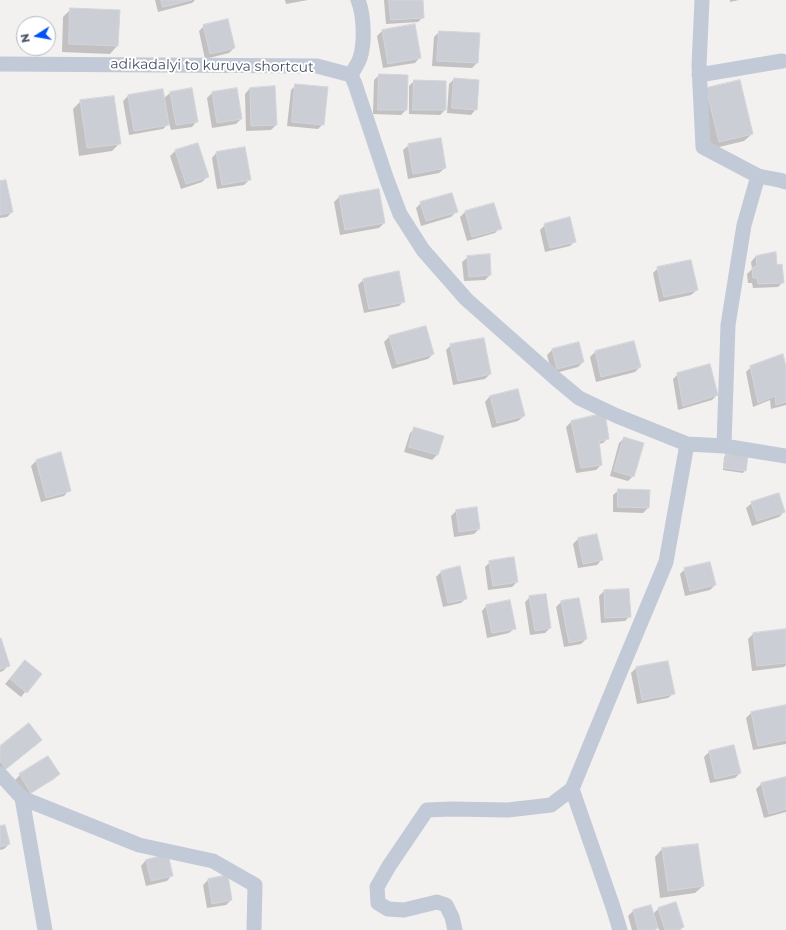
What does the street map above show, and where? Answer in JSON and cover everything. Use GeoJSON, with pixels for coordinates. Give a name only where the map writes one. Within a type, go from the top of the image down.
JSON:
{"type":"FeatureCollection","features":[{"type":"Feature","properties":{"kind":"street"},"geometry":{"type":"LineString","coordinates":[[358,0],[364,30],[360,56],[351,75],[400,214],[423,250],[466,299],[579,398],[617,416],[687,444],[724,446],[786,456]]}},
{"type":"Feature","properties":{"kind":"street"},"geometry":{"type":"LineString","coordinates":[[702,0],[699,75],[703,147],[758,176],[786,182]]}},
{"type":"Feature","properties":{"kind":"street"},"geometry":{"type":"LineString","coordinates":[[699,75],[782,61]]}},
{"type":"Feature","properties":{"kind":"street","name":"adikadalyi to kuruva shortcut"},"geometry":{"type":"LineString","coordinates":[[0,64],[317,66],[351,75]]}},
{"type":"Feature","properties":{"kind":"street"},"geometry":{"type":"LineString","coordinates":[[724,446],[728,325],[744,225],[758,176]]}},
{"type":"Feature","properties":{"kind":"street"},"geometry":{"type":"LineString","coordinates":[[455,930],[452,917],[446,905],[437,902],[404,910],[388,910],[378,903],[377,887],[388,866],[426,810],[508,810],[551,805],[572,790],[666,562],[687,444]]}},
{"type":"Feature","properties":{"kind":"street"},"geometry":{"type":"LineString","coordinates":[[0,774],[22,798],[139,844],[213,861],[255,885],[254,930]]}},
{"type":"Feature","properties":{"kind":"street"},"geometry":{"type":"LineString","coordinates":[[572,790],[620,930]]}},
{"type":"Feature","properties":{"kind":"street"},"geometry":{"type":"LineString","coordinates":[[22,798],[45,930]]}},
{"type":"Feature","properties":{"kind":"building"},"geometry":{"type":"Polygon","coordinates":[[[161,0],[192,0],[163,7],[161,0]]]}},
{"type":"Feature","properties":{"kind":"building"},"geometry":{"type":"Polygon","coordinates":[[[389,0],[423,0],[424,18],[391,20],[389,0]]]}},
{"type":"Feature","properties":{"kind":"building"},"geometry":{"type":"Polygon","coordinates":[[[70,8],[120,10],[118,46],[69,44],[70,8]]]}},
{"type":"Feature","properties":{"kind":"building"},"geometry":{"type":"Polygon","coordinates":[[[228,19],[235,48],[210,54],[203,25],[228,19]]]}},
{"type":"Feature","properties":{"kind":"building"},"geometry":{"type":"Polygon","coordinates":[[[415,24],[421,58],[388,64],[382,30],[415,24]]]}},
{"type":"Feature","properties":{"kind":"building"},"geometry":{"type":"Polygon","coordinates":[[[439,31],[480,33],[478,63],[437,61],[439,31]]]}},
{"type":"Feature","properties":{"kind":"building"},"geometry":{"type":"Polygon","coordinates":[[[379,74],[408,75],[407,110],[378,110],[379,74]]]}},
{"type":"Feature","properties":{"kind":"building"},"geometry":{"type":"Polygon","coordinates":[[[454,78],[479,80],[477,110],[452,108],[454,78]]]}},
{"type":"Feature","properties":{"kind":"building"},"geometry":{"type":"Polygon","coordinates":[[[414,80],[446,81],[446,110],[413,110],[414,80]]]}},
{"type":"Feature","properties":{"kind":"building"},"geometry":{"type":"Polygon","coordinates":[[[740,80],[753,134],[719,142],[706,88],[740,80]]]}},
{"type":"Feature","properties":{"kind":"building"},"geometry":{"type":"Polygon","coordinates":[[[295,84],[328,87],[324,125],[292,122],[295,84]]]}},
{"type":"Feature","properties":{"kind":"building"},"geometry":{"type":"Polygon","coordinates":[[[275,86],[277,125],[251,126],[250,88],[275,86]]]}},
{"type":"Feature","properties":{"kind":"building"},"geometry":{"type":"Polygon","coordinates":[[[192,88],[198,122],[176,125],[170,92],[192,88]]]}},
{"type":"Feature","properties":{"kind":"building"},"geometry":{"type":"Polygon","coordinates":[[[237,88],[242,119],[217,123],[212,92],[237,88]]]}},
{"type":"Feature","properties":{"kind":"building"},"geometry":{"type":"Polygon","coordinates":[[[163,89],[169,125],[134,131],[128,95],[163,89]]]}},
{"type":"Feature","properties":{"kind":"building"},"geometry":{"type":"Polygon","coordinates":[[[114,96],[121,144],[87,148],[80,100],[114,96]]]}},
{"type":"Feature","properties":{"kind":"building"},"geometry":{"type":"Polygon","coordinates":[[[441,138],[446,168],[413,174],[408,144],[441,138]]]}},
{"type":"Feature","properties":{"kind":"building"},"geometry":{"type":"Polygon","coordinates":[[[198,143],[209,177],[186,184],[175,150],[198,143]]]}},
{"type":"Feature","properties":{"kind":"building"},"geometry":{"type":"Polygon","coordinates":[[[245,147],[251,180],[222,185],[216,152],[245,147]]]}},
{"type":"Feature","properties":{"kind":"building"},"geometry":{"type":"Polygon","coordinates":[[[6,180],[13,212],[0,215],[0,181],[6,180]]]}},
{"type":"Feature","properties":{"kind":"building"},"geometry":{"type":"Polygon","coordinates":[[[379,189],[385,223],[345,230],[339,196],[379,189]]]}},
{"type":"Feature","properties":{"kind":"building"},"geometry":{"type":"Polygon","coordinates":[[[452,193],[458,212],[426,221],[420,202],[452,193]]]}},
{"type":"Feature","properties":{"kind":"building"},"geometry":{"type":"Polygon","coordinates":[[[494,203],[502,229],[472,237],[465,211],[494,203]]]}},
{"type":"Feature","properties":{"kind":"building"},"geometry":{"type":"Polygon","coordinates":[[[570,217],[576,242],[550,248],[544,224],[570,217]]]}},
{"type":"Feature","properties":{"kind":"building"},"geometry":{"type":"Polygon","coordinates":[[[776,252],[777,265],[782,264],[784,283],[758,284],[757,278],[753,278],[752,268],[757,266],[756,256],[776,252]]]}},
{"type":"Feature","properties":{"kind":"building"},"geometry":{"type":"Polygon","coordinates":[[[490,254],[491,275],[469,277],[467,256],[490,254]]]}},
{"type":"Feature","properties":{"kind":"building"},"geometry":{"type":"Polygon","coordinates":[[[691,260],[698,290],[664,297],[657,267],[691,260]]]}},
{"type":"Feature","properties":{"kind":"building"},"geometry":{"type":"Polygon","coordinates":[[[399,271],[405,302],[369,309],[363,279],[399,271]]]}},
{"type":"Feature","properties":{"kind":"building"},"geometry":{"type":"Polygon","coordinates":[[[426,326],[434,354],[397,364],[389,336],[426,326]]]}},
{"type":"Feature","properties":{"kind":"building"},"geometry":{"type":"Polygon","coordinates":[[[484,338],[491,374],[458,381],[450,344],[484,338]]]}},
{"type":"Feature","properties":{"kind":"building"},"geometry":{"type":"Polygon","coordinates":[[[634,341],[641,367],[601,377],[595,351],[634,341]]]}},
{"type":"Feature","properties":{"kind":"building"},"geometry":{"type":"Polygon","coordinates":[[[579,342],[584,362],[557,369],[552,349],[579,342]]]}},
{"type":"Feature","properties":{"kind":"building"},"geometry":{"type":"Polygon","coordinates":[[[783,354],[786,367],[786,402],[776,405],[775,396],[758,403],[750,366],[783,354]]]}},
{"type":"Feature","properties":{"kind":"building"},"geometry":{"type":"Polygon","coordinates":[[[710,364],[718,395],[683,406],[677,373],[710,364]]]}},
{"type":"Feature","properties":{"kind":"building"},"geometry":{"type":"Polygon","coordinates":[[[518,389],[525,416],[497,423],[490,396],[518,389]]]}},
{"type":"Feature","properties":{"kind":"building"},"geometry":{"type":"Polygon","coordinates":[[[605,413],[609,439],[599,441],[602,465],[581,468],[571,421],[605,413]]]}},
{"type":"Feature","properties":{"kind":"building"},"geometry":{"type":"Polygon","coordinates":[[[414,427],[444,436],[438,455],[409,447],[414,427]]]}},
{"type":"Feature","properties":{"kind":"building"},"geometry":{"type":"Polygon","coordinates":[[[624,437],[644,443],[634,477],[614,471],[624,437]]]}},
{"type":"Feature","properties":{"kind":"building"},"geometry":{"type":"Polygon","coordinates":[[[61,452],[71,491],[46,498],[36,460],[61,452]]]}},
{"type":"Feature","properties":{"kind":"building"},"geometry":{"type":"Polygon","coordinates":[[[726,454],[748,456],[746,471],[724,468],[726,454]]]}},
{"type":"Feature","properties":{"kind":"building"},"geometry":{"type":"Polygon","coordinates":[[[618,489],[650,490],[649,508],[618,507],[618,489]]]}},
{"type":"Feature","properties":{"kind":"building"},"geometry":{"type":"Polygon","coordinates":[[[779,493],[785,512],[757,521],[751,502],[779,493]]]}},
{"type":"Feature","properties":{"kind":"building"},"geometry":{"type":"Polygon","coordinates":[[[477,507],[480,529],[459,532],[456,510],[477,507]]]}},
{"type":"Feature","properties":{"kind":"building"},"geometry":{"type":"Polygon","coordinates":[[[597,534],[603,560],[583,564],[578,538],[597,534]]]}},
{"type":"Feature","properties":{"kind":"building"},"geometry":{"type":"Polygon","coordinates":[[[514,557],[518,582],[493,586],[489,561],[514,557]]]}},
{"type":"Feature","properties":{"kind":"building"},"geometry":{"type":"Polygon","coordinates":[[[710,562],[716,585],[690,591],[684,568],[710,562]]]}},
{"type":"Feature","properties":{"kind":"building"},"geometry":{"type":"Polygon","coordinates":[[[460,566],[467,599],[448,603],[441,571],[460,566]]]}},
{"type":"Feature","properties":{"kind":"building"},"geometry":{"type":"Polygon","coordinates":[[[629,589],[631,617],[605,618],[604,590],[629,589]]]}},
{"type":"Feature","properties":{"kind":"building"},"geometry":{"type":"Polygon","coordinates":[[[546,594],[551,628],[535,631],[529,596],[546,594]]]}},
{"type":"Feature","properties":{"kind":"building"},"geometry":{"type":"Polygon","coordinates":[[[579,598],[587,639],[569,643],[561,601],[579,598]]]}},
{"type":"Feature","properties":{"kind":"building"},"geometry":{"type":"Polygon","coordinates":[[[510,600],[516,629],[492,633],[486,605],[510,600]]]}},
{"type":"Feature","properties":{"kind":"building"},"geometry":{"type":"Polygon","coordinates":[[[786,629],[786,663],[757,666],[753,633],[786,629]]]}},
{"type":"Feature","properties":{"kind":"building"},"geometry":{"type":"Polygon","coordinates":[[[0,638],[10,666],[0,669],[0,638]]]}},
{"type":"Feature","properties":{"kind":"building"},"geometry":{"type":"Polygon","coordinates":[[[25,660],[42,674],[27,693],[10,679],[25,660]]]}},
{"type":"Feature","properties":{"kind":"building"},"geometry":{"type":"Polygon","coordinates":[[[668,661],[675,694],[642,700],[636,667],[668,661]]]}},
{"type":"Feature","properties":{"kind":"building"},"geometry":{"type":"Polygon","coordinates":[[[786,705],[786,740],[758,746],[751,712],[786,705]]]}},
{"type":"Feature","properties":{"kind":"building"},"geometry":{"type":"Polygon","coordinates":[[[29,723],[42,740],[6,769],[0,761],[0,746],[29,723]]]}},
{"type":"Feature","properties":{"kind":"building"},"geometry":{"type":"Polygon","coordinates":[[[734,745],[741,773],[715,779],[709,751],[734,745]]]}},
{"type":"Feature","properties":{"kind":"building"},"geometry":{"type":"Polygon","coordinates":[[[48,756],[60,774],[31,793],[19,774],[48,756]]]}},
{"type":"Feature","properties":{"kind":"building"},"geometry":{"type":"Polygon","coordinates":[[[786,777],[786,809],[769,814],[761,783],[786,777]]]}},
{"type":"Feature","properties":{"kind":"building"},"geometry":{"type":"Polygon","coordinates":[[[5,825],[10,844],[0,847],[0,826],[5,825]]]}},
{"type":"Feature","properties":{"kind":"building"},"geometry":{"type":"Polygon","coordinates":[[[698,844],[704,886],[668,891],[662,848],[698,844]]]}},
{"type":"Feature","properties":{"kind":"building"},"geometry":{"type":"Polygon","coordinates":[[[168,854],[173,876],[151,881],[146,860],[168,854]]]}},
{"type":"Feature","properties":{"kind":"building"},"geometry":{"type":"Polygon","coordinates":[[[228,875],[232,900],[212,904],[208,879],[228,875]]]}},
{"type":"Feature","properties":{"kind":"building"},"geometry":{"type":"Polygon","coordinates":[[[676,902],[684,927],[676,930],[665,930],[658,908],[676,902]]]}},
{"type":"Feature","properties":{"kind":"building"},"geometry":{"type":"Polygon","coordinates":[[[651,905],[658,928],[652,930],[638,930],[633,910],[651,905]]]}}]}
